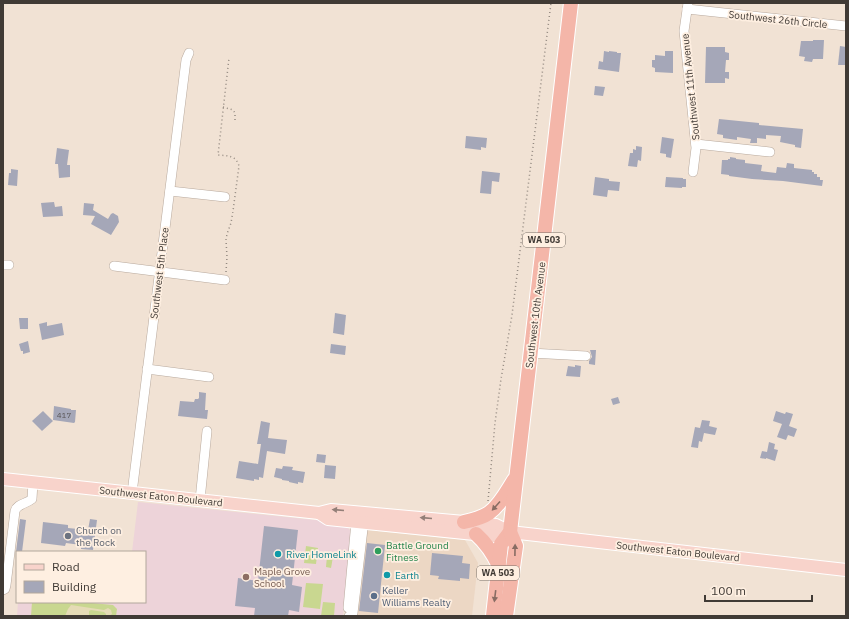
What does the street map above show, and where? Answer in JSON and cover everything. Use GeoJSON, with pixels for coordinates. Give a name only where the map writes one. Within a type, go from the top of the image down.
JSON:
{"type":"FeatureCollection","features":[{"type":"Feature","properties":{"kind":"highway","name":"Southwest 10th Avenue"},"geometry":{"type":"LineString","coordinates":[[493,616],[502,544],[510,532],[571,3]]}},
{"type":"Feature","properties":{"kind":"highway"},"geometry":{"type":"LineString","coordinates":[[464,522],[479,518],[489,513],[500,502],[516,476]]}},
{"type":"Feature","properties":{"kind":"highway","name":"Southwest 10th Avenue"},"geometry":{"type":"LineString","coordinates":[[506,616],[516,546],[510,532]]}},
{"type":"Feature","properties":{"kind":"highway"},"geometry":{"type":"LineString","coordinates":[[476,534],[491,550],[499,566]]}},
{"type":"Feature","properties":{"kind":"main road","name":"Southwest Eaton Boulevard"},"geometry":{"type":"LineString","coordinates":[[3,479],[319,513],[331,510],[464,522],[496,526],[510,532],[846,570]]}},
{"type":"Feature","properties":{"kind":"main road","name":"Southwest Eaton Boulevard"},"geometry":{"type":"LineString","coordinates":[[319,513],[328,519],[494,536],[510,532]]}},
{"type":"Feature","properties":{"kind":"main road"},"geometry":{"type":"LineString","coordinates":[[360,522],[362,517],[379,519],[394,515]]}},
{"type":"Feature","properties":{"kind":"street","name":"Southwest 26th Circle"},"geometry":{"type":"LineString","coordinates":[[688,6],[846,26]]}},
{"type":"Feature","properties":{"kind":"street","name":"Southwest 11th Avenue"},"geometry":{"type":"LineString","coordinates":[[688,6],[684,31],[696,144],[694,172]]}},
{"type":"Feature","properties":{"kind":"street","name":"Southwest 5th Place"},"geometry":{"type":"LineString","coordinates":[[132,493],[186,60],[190,53]]}},
{"type":"Feature","properties":{"kind":"street"},"geometry":{"type":"LineString","coordinates":[[696,144],[770,152]]}},
{"type":"Feature","properties":{"kind":"street"},"geometry":{"type":"LineString","coordinates":[[170,191],[226,197]]}},
{"type":"Feature","properties":{"kind":"street"},"geometry":{"type":"LineString","coordinates":[[114,266],[225,280]]}},
{"type":"Feature","properties":{"kind":"street"},"geometry":{"type":"LineString","coordinates":[[530,353],[586,356]]}},
{"type":"Feature","properties":{"kind":"street"},"geometry":{"type":"LineString","coordinates":[[147,369],[209,376]]}},
{"type":"Feature","properties":{"kind":"street"},"geometry":{"type":"LineString","coordinates":[[200,500],[207,431]]}},
{"type":"Feature","properties":{"kind":"street"},"geometry":{"type":"LineString","coordinates":[[3,590],[5,589],[6,585],[15,511],[18,506],[32,499],[33,482]]}},
{"type":"Feature","properties":{"kind":"street"},"geometry":{"type":"LineString","coordinates":[[349,616],[347,612],[360,522]]}},
{"type":"Feature","properties":{"kind":"path"},"geometry":{"type":"LineString","coordinates":[[489,513],[487,510],[495,423],[512,315],[551,3]]}},
{"type":"Feature","properties":{"kind":"path"},"geometry":{"type":"LineString","coordinates":[[225,280],[227,257],[226,240],[231,223],[239,166],[238,160],[233,157],[218,155],[229,58]]}},
{"type":"Feature","properties":{"kind":"path"},"geometry":{"type":"LineString","coordinates":[[223,107],[233,110],[235,113],[235,121]]}},
{"type":"Feature","properties":{"kind":"shaded area","name":"Maple Grove School"},"geometry":{"type":"Polygon","coordinates":[[[138,502],[345,523],[352,533],[343,616],[17,616],[18,603],[146,603],[146,551],[132,551],[138,502]]]}},
{"type":"Feature","properties":{"kind":"shaded area"},"geometry":{"type":"Polygon","coordinates":[[[367,530],[465,540],[478,563],[472,616],[355,616],[367,530]]]}},
{"type":"Feature","properties":{"kind":"green space"},"geometry":{"type":"Polygon","coordinates":[[[306,546],[318,548],[316,564],[304,563],[306,546]]]}},
{"type":"Feature","properties":{"kind":"green space"},"geometry":{"type":"Polygon","coordinates":[[[327,556],[333,557],[331,568],[326,567],[327,556]]]}},
{"type":"Feature","properties":{"kind":"green space"},"geometry":{"type":"Polygon","coordinates":[[[306,583],[323,584],[320,609],[303,607],[306,583]]]}},
{"type":"Feature","properties":{"kind":"green space"},"geometry":{"type":"Polygon","coordinates":[[[323,602],[335,603],[334,616],[321,616],[323,602]]]}},
{"type":"Feature","properties":{"kind":"green space"},"geometry":{"type":"Polygon","coordinates":[[[32,603],[92,603],[113,605],[117,609],[116,616],[31,616],[32,603]]]}},
{"type":"Feature","properties":{"kind":"sand"},"geometry":{"type":"Polygon","coordinates":[[[71,605],[104,610],[108,608],[111,610],[112,614],[106,616],[104,612],[91,610],[89,611],[89,616],[65,616],[71,605]]]}},
{"type":"Feature","properties":{"kind":"building"},"geometry":{"type":"Polygon","coordinates":[[[824,40],[823,59],[813,59],[812,62],[804,61],[805,57],[799,56],[801,41],[824,40]]]}},
{"type":"Feature","properties":{"kind":"building"},"geometry":{"type":"Polygon","coordinates":[[[840,46],[846,47],[846,65],[838,65],[840,46]]]}},
{"type":"Feature","properties":{"kind":"building"},"geometry":{"type":"Polygon","coordinates":[[[706,47],[725,47],[725,52],[729,53],[729,60],[726,60],[725,72],[729,72],[729,79],[725,78],[725,83],[705,83],[706,47]]]}},
{"type":"Feature","properties":{"kind":"building"},"geometry":{"type":"Polygon","coordinates":[[[604,51],[621,53],[619,72],[598,69],[599,61],[603,62],[604,51]]]}},
{"type":"Feature","properties":{"kind":"building"},"geometry":{"type":"Polygon","coordinates":[[[665,51],[673,51],[673,73],[655,72],[655,68],[652,67],[652,60],[655,60],[655,55],[665,56],[665,51]]]}},
{"type":"Feature","properties":{"kind":"building"},"geometry":{"type":"Polygon","coordinates":[[[595,86],[605,87],[603,96],[594,95],[595,86]]]}},
{"type":"Feature","properties":{"kind":"building"},"geometry":{"type":"Polygon","coordinates":[[[719,119],[759,123],[759,125],[803,129],[801,148],[795,147],[795,145],[780,142],[781,136],[766,135],[766,139],[757,138],[757,143],[750,143],[751,139],[737,137],[737,140],[723,138],[723,135],[717,134],[719,119]]]}},
{"type":"Feature","properties":{"kind":"building"},"geometry":{"type":"Polygon","coordinates":[[[466,136],[487,138],[486,148],[481,147],[481,150],[465,148],[466,136]]]}},
{"type":"Feature","properties":{"kind":"building"},"geometry":{"type":"Polygon","coordinates":[[[662,137],[674,139],[671,158],[666,157],[666,154],[660,153],[662,137]]]}},
{"type":"Feature","properties":{"kind":"building"},"geometry":{"type":"Polygon","coordinates":[[[636,146],[642,147],[641,161],[638,160],[637,167],[628,166],[630,153],[633,153],[633,149],[636,150],[636,146]]]}},
{"type":"Feature","properties":{"kind":"building"},"geometry":{"type":"Polygon","coordinates":[[[57,148],[69,150],[67,165],[70,165],[70,177],[59,178],[58,164],[55,164],[57,148]]]}},
{"type":"Feature","properties":{"kind":"building"},"geometry":{"type":"Polygon","coordinates":[[[730,157],[745,160],[745,163],[762,165],[761,171],[776,173],[777,167],[786,168],[787,163],[794,164],[794,168],[812,170],[814,174],[817,174],[817,177],[820,177],[820,180],[823,180],[822,186],[752,179],[721,174],[722,160],[728,160],[730,157]]]}},
{"type":"Feature","properties":{"kind":"building"},"geometry":{"type":"Polygon","coordinates":[[[11,169],[18,170],[17,186],[8,185],[9,173],[11,173],[11,169]]]}},
{"type":"Feature","properties":{"kind":"building"},"geometry":{"type":"Polygon","coordinates":[[[482,171],[500,173],[499,182],[492,181],[491,194],[480,193],[482,171]]]}},
{"type":"Feature","properties":{"kind":"building"},"geometry":{"type":"Polygon","coordinates":[[[595,177],[620,182],[619,191],[608,190],[607,197],[593,195],[595,177]]]}},
{"type":"Feature","properties":{"kind":"building"},"geometry":{"type":"Polygon","coordinates":[[[666,177],[686,179],[686,187],[665,187],[666,177]]]}},
{"type":"Feature","properties":{"kind":"building"},"geometry":{"type":"Polygon","coordinates":[[[54,202],[55,207],[62,206],[63,216],[43,217],[41,203],[54,202]]]}},
{"type":"Feature","properties":{"kind":"building"},"geometry":{"type":"Polygon","coordinates":[[[84,203],[94,204],[93,210],[108,219],[113,213],[118,216],[119,222],[111,235],[91,224],[95,216],[83,215],[84,203]]]}},
{"type":"Feature","properties":{"kind":"building"},"geometry":{"type":"Polygon","coordinates":[[[335,313],[346,315],[344,335],[333,333],[335,313]]]}},
{"type":"Feature","properties":{"kind":"building"},"geometry":{"type":"Polygon","coordinates":[[[19,318],[28,318],[28,329],[20,329],[19,318]]]}},
{"type":"Feature","properties":{"kind":"building"},"geometry":{"type":"Polygon","coordinates":[[[47,322],[47,326],[62,323],[64,335],[42,340],[39,324],[47,322]]]}},
{"type":"Feature","properties":{"kind":"building"},"geometry":{"type":"Polygon","coordinates":[[[28,341],[30,352],[23,354],[19,344],[28,341]]]}},
{"type":"Feature","properties":{"kind":"building"},"geometry":{"type":"Polygon","coordinates":[[[331,344],[346,346],[345,355],[330,353],[331,344]]]}},
{"type":"Feature","properties":{"kind":"building"},"geometry":{"type":"Polygon","coordinates":[[[590,350],[596,350],[595,365],[589,364],[592,357],[590,350]]]}},
{"type":"Feature","properties":{"kind":"building"},"geometry":{"type":"Polygon","coordinates":[[[575,365],[581,366],[580,377],[566,376],[568,366],[575,367],[575,365]]]}},
{"type":"Feature","properties":{"kind":"building"},"geometry":{"type":"Polygon","coordinates":[[[199,392],[206,393],[205,410],[208,410],[207,419],[178,416],[180,401],[194,402],[195,399],[199,398],[199,392]]]}},
{"type":"Feature","properties":{"kind":"building"},"geometry":{"type":"Polygon","coordinates":[[[618,397],[620,403],[613,405],[611,399],[618,397]]]}},
{"type":"Feature","properties":{"kind":"building"},"geometry":{"type":"Polygon","coordinates":[[[54,406],[76,410],[75,422],[53,420],[54,406]]]}},
{"type":"Feature","properties":{"kind":"building"},"geometry":{"type":"Polygon","coordinates":[[[43,411],[53,421],[42,431],[32,421],[43,411]]]}},
{"type":"Feature","properties":{"kind":"building"},"geometry":{"type":"Polygon","coordinates":[[[776,411],[785,414],[786,412],[793,414],[789,426],[797,429],[794,437],[788,435],[786,440],[777,437],[782,424],[773,421],[776,411]]]}},
{"type":"Feature","properties":{"kind":"building"},"geometry":{"type":"Polygon","coordinates":[[[702,420],[710,421],[709,426],[717,428],[715,435],[704,433],[702,442],[699,441],[698,448],[691,447],[695,427],[700,428],[702,420]]]}},
{"type":"Feature","properties":{"kind":"building"},"geometry":{"type":"Polygon","coordinates":[[[261,421],[270,423],[268,438],[287,440],[285,454],[267,451],[263,478],[259,477],[259,480],[254,479],[254,481],[236,478],[239,461],[258,464],[261,444],[257,444],[261,421]]]}},
{"type":"Feature","properties":{"kind":"building"},"geometry":{"type":"Polygon","coordinates":[[[769,442],[775,444],[774,449],[778,450],[775,461],[760,458],[762,451],[767,452],[769,442]]]}},
{"type":"Feature","properties":{"kind":"building"},"geometry":{"type":"Polygon","coordinates":[[[317,454],[326,455],[325,463],[316,462],[317,454]]]}},
{"type":"Feature","properties":{"kind":"building"},"geometry":{"type":"Polygon","coordinates":[[[325,465],[336,466],[335,479],[324,478],[325,465]]]}},
{"type":"Feature","properties":{"kind":"building"},"geometry":{"type":"Polygon","coordinates":[[[283,466],[293,467],[292,470],[305,472],[303,483],[298,482],[298,484],[274,477],[276,468],[282,469],[283,466]]]}},
{"type":"Feature","properties":{"kind":"building"},"geometry":{"type":"Polygon","coordinates":[[[20,519],[26,520],[22,551],[16,551],[20,519]]]}},
{"type":"Feature","properties":{"kind":"building","name":"Church on the Rock"},"geometry":{"type":"Polygon","coordinates":[[[90,519],[97,520],[93,550],[81,549],[81,545],[66,543],[65,546],[41,543],[43,522],[68,525],[68,528],[88,530],[90,519]]]}},
{"type":"Feature","properties":{"kind":"building","name":"River HomeLink"},"geometry":{"type":"Polygon","coordinates":[[[264,526],[298,530],[292,585],[302,587],[299,612],[289,610],[288,616],[254,616],[255,608],[235,606],[238,578],[258,581],[264,526]]]}},
{"type":"Feature","properties":{"kind":"building"},"geometry":{"type":"Polygon","coordinates":[[[367,543],[385,545],[378,613],[359,611],[367,543]]]}},
{"type":"Feature","properties":{"kind":"building"},"geometry":{"type":"Polygon","coordinates":[[[432,553],[463,556],[462,563],[470,564],[469,579],[460,578],[460,581],[438,579],[439,576],[430,575],[432,553]]]}},
{"type":"Feature","properties":{"kind":"place","name":"Church on the Rock"},"geometry":{"type":"Point","coordinates":[68,536]}},
{"type":"Feature","properties":{"kind":"place","name":"Battle Ground Fitness"},"geometry":{"type":"Point","coordinates":[378,551]}},
{"type":"Feature","properties":{"kind":"place","name":"River HomeLink"},"geometry":{"type":"Point","coordinates":[278,554]}},
{"type":"Feature","properties":{"kind":"place","name":"Earth"},"geometry":{"type":"Point","coordinates":[387,575]}},
{"type":"Feature","properties":{"kind":"place","name":"Maple Grove School"},"geometry":{"type":"Point","coordinates":[246,577]}},
{"type":"Feature","properties":{"kind":"place","name":"Keller Williams Realty"},"geometry":{"type":"Point","coordinates":[374,596]}}]}
